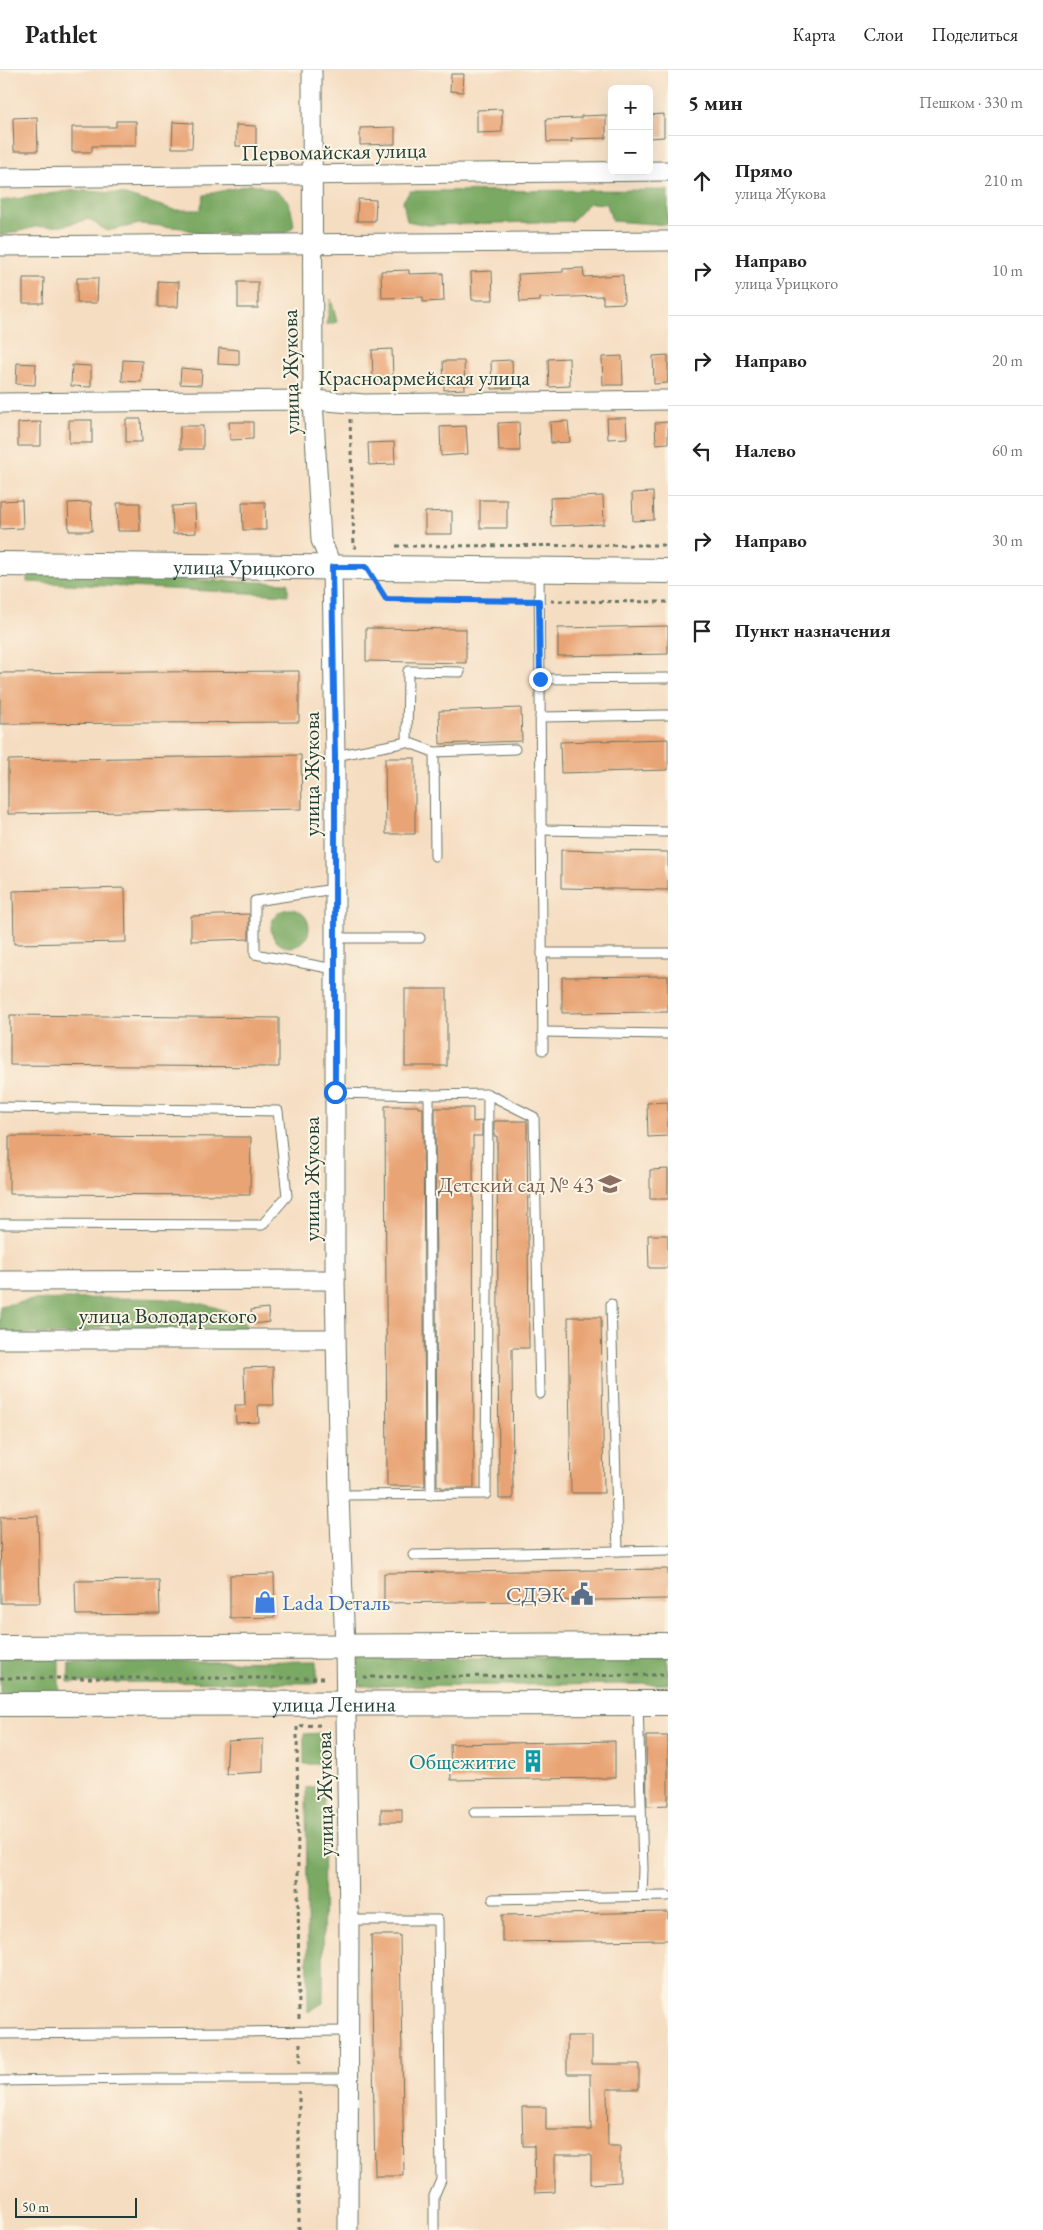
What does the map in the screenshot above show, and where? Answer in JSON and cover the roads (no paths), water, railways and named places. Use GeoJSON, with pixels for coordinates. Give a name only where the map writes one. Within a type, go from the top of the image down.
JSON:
{"type":"FeatureCollection","features":[{"type":"Feature","properties":{"kind":"street","name":"улица Жукова"},"geometry":{"type":"LineString","coordinates":[[312,70],[313,400],[321,540],[332,567],[335,756],[335,1280],[339,1495],[346,1647],[350,1920],[348,2230]]}},
{"type":"Feature","properties":{"kind":"street","name":"Первомайская улица"},"geometry":{"type":"LineString","coordinates":[[0,178],[668,171]]}},
{"type":"Feature","properties":{"kind":"street"},"geometry":{"type":"LineString","coordinates":[[0,246],[668,241]]}},
{"type":"Feature","properties":{"kind":"street","name":"Красноармейская улица"},"geometry":{"type":"LineString","coordinates":[[0,403],[313,400],[350,403],[668,400]]}},
{"type":"Feature","properties":{"kind":"street","name":"улица Урицкого"},"geometry":{"type":"LineString","coordinates":[[0,564],[332,567],[365,557],[539,570],[668,570]]}},
{"type":"Feature","properties":{"kind":"street","name":"улица Володарского"},"geometry":{"type":"LineString","coordinates":[[0,1281],[335,1280]]}},
{"type":"Feature","properties":{"kind":"street","name":"улица Володарского"},"geometry":{"type":"LineString","coordinates":[[0,1339],[336,1339]]}},
{"type":"Feature","properties":{"kind":"street"},"geometry":{"type":"LineString","coordinates":[[0,1648],[668,1645]]}},
{"type":"Feature","properties":{"kind":"street","name":"улица Ленина"},"geometry":{"type":"LineString","coordinates":[[0,1704],[668,1703]]}},
{"type":"Feature","properties":{"kind":"lane"},"geometry":{"type":"LineString","coordinates":[[539,570],[543,1050]]}},
{"type":"Feature","properties":{"kind":"lane"},"geometry":{"type":"LineString","coordinates":[[406,742],[408,671],[460,672]]}},
{"type":"Feature","properties":{"kind":"lane"},"geometry":{"type":"LineString","coordinates":[[540,679],[668,678]]}},
{"type":"Feature","properties":{"kind":"lane"},"geometry":{"type":"LineString","coordinates":[[540,717],[668,715]]}},
{"type":"Feature","properties":{"kind":"lane"},"geometry":{"type":"LineString","coordinates":[[335,756],[406,742],[434,752],[515,750]]}},
{"type":"Feature","properties":{"kind":"lane"},"geometry":{"type":"LineString","coordinates":[[434,752],[435,856]]}},
{"type":"Feature","properties":{"kind":"lane"},"geometry":{"type":"LineString","coordinates":[[541,830],[668,832]]}},
{"type":"Feature","properties":{"kind":"lane"},"geometry":{"type":"LineString","coordinates":[[334,889],[255,902],[255,954],[334,969]]}},
{"type":"Feature","properties":{"kind":"lane"},"geometry":{"type":"LineString","coordinates":[[334,938],[420,938]]}},
{"type":"Feature","properties":{"kind":"lane"},"geometry":{"type":"LineString","coordinates":[[542,953],[668,953]]}},
{"type":"Feature","properties":{"kind":"lane"},"geometry":{"type":"LineString","coordinates":[[543,1032],[668,1034]]}},
{"type":"Feature","properties":{"kind":"lane"},"geometry":{"type":"LineString","coordinates":[[335,1092],[429,1095],[488,1094],[534,1117],[540,1394]]}},
{"type":"Feature","properties":{"kind":"lane"},"geometry":{"type":"LineString","coordinates":[[339,1495],[486,1494],[488,1094]]}},
{"type":"Feature","properties":{"kind":"lane"},"geometry":{"type":"LineString","coordinates":[[429,1095],[431,1495]]}},
{"type":"Feature","properties":{"kind":"lane"},"geometry":{"type":"LineString","coordinates":[[0,1107],[278,1111],[286,1196],[262,1225],[0,1224]]}},
{"type":"Feature","properties":{"kind":"lane"},"geometry":{"type":"LineString","coordinates":[[611,1304],[618,1551]]}},
{"type":"Feature","properties":{"kind":"lane"},"geometry":{"type":"LineString","coordinates":[[413,1555],[668,1550]]}},
{"type":"Feature","properties":{"kind":"lane"},"geometry":{"type":"LineString","coordinates":[[638,1703],[642,1896]]}},
{"type":"Feature","properties":{"kind":"lane"},"geometry":{"type":"LineString","coordinates":[[474,1812],[641,1810]]}},
{"type":"Feature","properties":{"kind":"lane"},"geometry":{"type":"LineString","coordinates":[[493,1899],[668,1896]]}},
{"type":"Feature","properties":{"kind":"lane"},"geometry":{"type":"LineString","coordinates":[[350,1920],[438,1920],[441,2180],[434,2196],[434,2230]]}},
{"type":"Feature","properties":{"kind":"lane"},"geometry":{"type":"LineString","coordinates":[[0,2034],[349,2031]]}},
{"type":"Feature","properties":{"kind":"lane"},"geometry":{"type":"LineString","coordinates":[[0,2081],[348,2079]]}},
{"type":"Feature","properties":{"kind":"place","name":"Детский сад № 43"},"geometry":{"type":"Point","coordinates":[610,1184]}},
{"type":"Feature","properties":{"kind":"place","name":"СДЭК"},"geometry":{"type":"Point","coordinates":[582,1594]}},
{"type":"Feature","properties":{"kind":"place","name":"Lada Dеталь"},"geometry":{"type":"Point","coordinates":[265,1602]}},
{"type":"Feature","properties":{"kind":"place","name":"Общежитие"},"geometry":{"type":"Point","coordinates":[533,1761]}}]}
